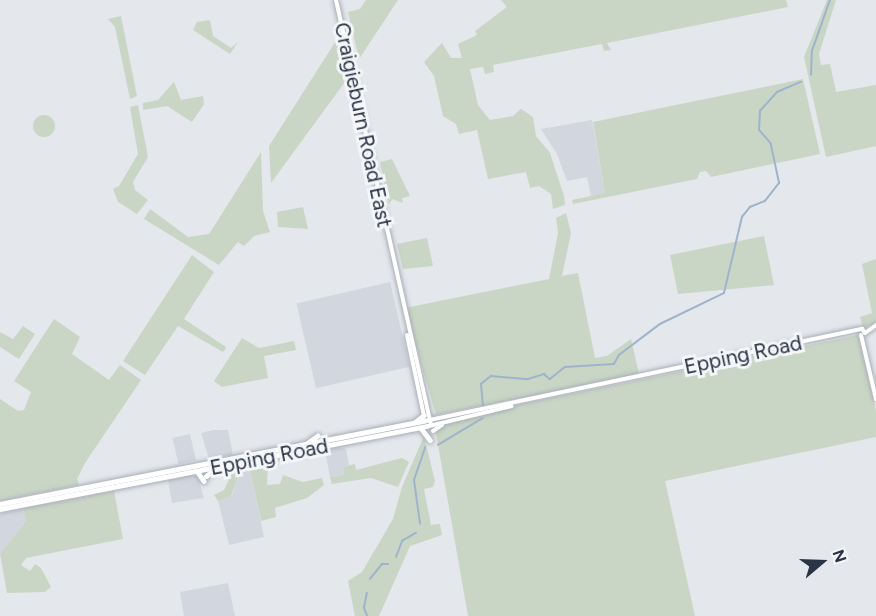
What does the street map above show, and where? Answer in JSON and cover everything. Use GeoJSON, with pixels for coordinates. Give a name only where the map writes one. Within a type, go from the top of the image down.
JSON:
{"type":"FeatureCollection","features":[{"type":"Feature","properties":{"kind":"main road","name":"Craigieburn Road East"},"geometry":{"type":"LineString","coordinates":[[336,0],[402,304],[428,409],[427,424]]}},
{"type":"Feature","properties":{"kind":"main road","name":"Craigieburn Road East"},"geometry":{"type":"LineString","coordinates":[[390,249],[427,424]]}},
{"type":"Feature","properties":{"kind":"main road"},"geometry":{"type":"LineString","coordinates":[[875,326],[862,333],[876,399]]}},
{"type":"Feature","properties":{"kind":"main road","name":"Epping Road"},"geometry":{"type":"LineString","coordinates":[[0,509],[253,460],[427,424],[436,419],[488,408],[845,334],[862,333]]}},
{"type":"Feature","properties":{"kind":"main road","name":"Epping Road"},"geometry":{"type":"LineString","coordinates":[[0,504],[413,424],[445,423],[493,412],[536,398]]}},
{"type":"Feature","properties":{"kind":"main road"},"geometry":{"type":"LineString","coordinates":[[488,408],[493,412]]}},
{"type":"Feature","properties":{"kind":"main road"},"geometry":{"type":"LineString","coordinates":[[428,409],[436,419]]}},
{"type":"Feature","properties":{"kind":"main road"},"geometry":{"type":"LineString","coordinates":[[413,424],[424,415]]}},
{"type":"Feature","properties":{"kind":"main road"},"geometry":{"type":"LineString","coordinates":[[433,431],[445,423]]}},
{"type":"Feature","properties":{"kind":"main road"},"geometry":{"type":"LineString","coordinates":[[427,424],[430,440]]}},
{"type":"Feature","properties":{"kind":"main road"},"geometry":{"type":"LineString","coordinates":[[304,446],[317,436]]}},
{"type":"Feature","properties":{"kind":"main road"},"geometry":{"type":"LineString","coordinates":[[196,471],[205,479],[214,470],[253,460]]}},
{"type":"Feature","properties":{"kind":"shaded area"},"geometry":{"type":"Polygon","coordinates":[[[592,120],[605,193],[591,196],[587,177],[567,181],[557,154],[541,129],[592,120]]]}},
{"type":"Feature","properties":{"kind":"shaded area"},"geometry":{"type":"Polygon","coordinates":[[[390,282],[410,367],[316,388],[296,304],[390,282]]]}},
{"type":"Feature","properties":{"kind":"shaded area"},"geometry":{"type":"Polygon","coordinates":[[[228,430],[233,455],[209,459],[201,433],[228,430]]]}},
{"type":"Feature","properties":{"kind":"shaded area"},"geometry":{"type":"Polygon","coordinates":[[[190,434],[196,460],[179,464],[172,438],[190,434]]]}},
{"type":"Feature","properties":{"kind":"shaded area"},"geometry":{"type":"Polygon","coordinates":[[[339,447],[346,449],[349,465],[343,467],[344,475],[330,477],[325,450],[339,447]]]}},
{"type":"Feature","properties":{"kind":"shaded area"},"geometry":{"type":"Polygon","coordinates":[[[250,470],[264,537],[229,545],[218,501],[232,495],[240,472],[250,470]]]}},
{"type":"Feature","properties":{"kind":"shaded area"},"geometry":{"type":"Polygon","coordinates":[[[197,474],[204,498],[172,503],[168,480],[197,474]]]}},
{"type":"Feature","properties":{"kind":"shaded area"},"geometry":{"type":"Polygon","coordinates":[[[23,508],[26,521],[0,554],[0,514],[23,508]]]}},
{"type":"Feature","properties":{"kind":"shaded area"},"geometry":{"type":"Polygon","coordinates":[[[228,583],[235,616],[184,616],[180,592],[228,583]]]}},
{"type":"Feature","properties":{"kind":"green space"},"geometry":{"type":"Polygon","coordinates":[[[366,0],[398,0],[359,59],[348,12],[360,9],[366,0]]]}},
{"type":"Feature","properties":{"kind":"green space"},"geometry":{"type":"Polygon","coordinates":[[[501,0],[786,0],[788,7],[607,43],[611,50],[604,51],[602,44],[493,65],[494,72],[485,74],[483,67],[470,69],[478,105],[490,120],[513,116],[521,109],[533,117],[536,136],[550,153],[564,196],[565,205],[553,209],[551,194],[539,186],[530,188],[526,172],[488,179],[477,130],[459,134],[456,124],[443,116],[434,76],[424,62],[442,43],[451,58],[462,58],[458,44],[477,35],[475,31],[507,7],[501,0]]]}},
{"type":"Feature","properties":{"kind":"green space"},"geometry":{"type":"Polygon","coordinates":[[[827,0],[836,0],[819,54],[821,65],[830,64],[836,92],[876,85],[876,146],[826,157],[804,57],[827,0]]]}},
{"type":"Feature","properties":{"kind":"green space"},"geometry":{"type":"Polygon","coordinates":[[[121,16],[137,96],[130,99],[115,27],[108,19],[121,16]]]}},
{"type":"Feature","properties":{"kind":"green space"},"geometry":{"type":"Polygon","coordinates":[[[210,20],[213,36],[231,48],[238,42],[230,54],[193,30],[197,22],[210,20]]]}},
{"type":"Feature","properties":{"kind":"green space"},"geometry":{"type":"Polygon","coordinates":[[[339,36],[350,75],[271,183],[269,146],[339,36]]]}},
{"type":"Feature","properties":{"kind":"green space"},"geometry":{"type":"Polygon","coordinates":[[[803,79],[820,154],[711,177],[706,171],[700,172],[697,179],[573,204],[572,200],[605,193],[593,122],[803,79]]]}},
{"type":"Feature","properties":{"kind":"green space"},"geometry":{"type":"Polygon","coordinates":[[[174,82],[181,100],[203,96],[204,104],[192,122],[167,106],[143,110],[143,103],[158,100],[174,82]]]}},
{"type":"Feature","properties":{"kind":"green space"},"geometry":{"type":"Polygon","coordinates":[[[138,105],[148,157],[133,182],[135,190],[148,200],[137,214],[118,202],[113,189],[119,186],[138,154],[130,107],[138,105]]]}},
{"type":"Feature","properties":{"kind":"green space"},"geometry":{"type":"Polygon","coordinates":[[[44,115],[52,118],[55,126],[52,134],[44,137],[36,134],[33,126],[36,118],[44,115]]]}},
{"type":"Feature","properties":{"kind":"green space"},"geometry":{"type":"Polygon","coordinates":[[[261,152],[263,211],[270,232],[254,236],[244,246],[238,242],[219,265],[144,219],[150,209],[188,237],[209,234],[261,152]]]}},
{"type":"Feature","properties":{"kind":"green space"},"geometry":{"type":"Polygon","coordinates":[[[392,159],[410,196],[402,198],[403,203],[392,199],[389,205],[380,162],[392,159]]]}},
{"type":"Feature","properties":{"kind":"green space"},"geometry":{"type":"Polygon","coordinates":[[[303,207],[308,229],[278,227],[277,212],[303,207]]]}},
{"type":"Feature","properties":{"kind":"green space"},"geometry":{"type":"Polygon","coordinates":[[[566,213],[571,233],[562,276],[578,273],[595,358],[607,356],[631,339],[639,374],[436,415],[405,308],[549,279],[558,233],[556,218],[566,213]]]}},
{"type":"Feature","properties":{"kind":"green space"},"geometry":{"type":"Polygon","coordinates":[[[764,236],[774,285],[678,294],[670,255],[764,236]]]}},
{"type":"Feature","properties":{"kind":"green space"},"geometry":{"type":"Polygon","coordinates":[[[427,238],[433,266],[403,269],[397,244],[427,238]]]}},
{"type":"Feature","properties":{"kind":"green space"},"geometry":{"type":"Polygon","coordinates":[[[192,255],[214,272],[184,319],[226,348],[223,352],[178,326],[145,375],[123,361],[192,255]]]}},
{"type":"Feature","properties":{"kind":"green space"},"geometry":{"type":"Polygon","coordinates":[[[876,259],[876,324],[863,328],[860,317],[872,313],[862,264],[876,259]]]}},
{"type":"Feature","properties":{"kind":"green space"},"geometry":{"type":"Polygon","coordinates":[[[54,319],[80,337],[72,354],[109,380],[120,365],[141,380],[85,463],[77,479],[79,485],[0,501],[0,399],[18,411],[24,410],[31,392],[14,381],[54,319]]]}},
{"type":"Feature","properties":{"kind":"green space"},"geometry":{"type":"Polygon","coordinates":[[[23,326],[35,334],[19,359],[0,347],[0,332],[13,339],[23,326]]]}},
{"type":"Feature","properties":{"kind":"green space"},"geometry":{"type":"Polygon","coordinates":[[[858,335],[876,411],[876,437],[665,481],[695,616],[468,616],[434,422],[858,335]]]}},
{"type":"Feature","properties":{"kind":"green space"},"geometry":{"type":"Polygon","coordinates":[[[242,338],[259,348],[294,341],[296,350],[264,356],[268,378],[222,387],[214,381],[242,338]]]}},
{"type":"Feature","properties":{"kind":"green space"},"geometry":{"type":"Polygon","coordinates":[[[424,436],[435,481],[433,487],[424,489],[431,525],[440,524],[442,535],[410,546],[379,616],[355,616],[348,581],[362,572],[393,519],[402,487],[424,436]]]}},
{"type":"Feature","properties":{"kind":"green space"},"geometry":{"type":"Polygon","coordinates":[[[402,458],[409,462],[398,487],[371,478],[332,484],[330,477],[344,475],[343,467],[355,464],[356,470],[402,458]]]}},
{"type":"Feature","properties":{"kind":"green space"},"geometry":{"type":"Polygon","coordinates":[[[268,461],[267,485],[280,484],[283,475],[303,482],[322,478],[324,485],[307,498],[275,508],[276,517],[261,521],[250,470],[240,472],[231,496],[218,501],[214,495],[224,490],[235,467],[268,461]]]}},
{"type":"Feature","properties":{"kind":"green space"},"geometry":{"type":"Polygon","coordinates":[[[114,491],[123,539],[26,558],[21,565],[30,571],[35,564],[41,568],[51,587],[45,592],[7,593],[0,554],[26,521],[23,508],[114,491]]]}},
{"type":"Feature","properties":{"kind":"waterway"},"geometry":{"type":"LineString","coordinates":[[811,75],[812,51],[830,0]]}},
{"type":"Feature","properties":{"kind":"waterway"},"geometry":{"type":"LineString","coordinates":[[483,407],[481,384],[491,376],[528,379],[544,374],[550,379],[565,367],[614,364],[619,355],[660,324],[724,293],[742,217],[750,207],[765,201],[779,183],[771,144],[759,130],[760,111],[777,92],[801,82]]}},
{"type":"Feature","properties":{"kind":"waterway"},"geometry":{"type":"LineString","coordinates":[[438,445],[483,418]]}},
{"type":"Feature","properties":{"kind":"waterway"},"geometry":{"type":"LineString","coordinates":[[420,524],[414,480],[425,448]]}},
{"type":"Feature","properties":{"kind":"waterway"},"geometry":{"type":"LineString","coordinates":[[396,557],[402,541],[416,533]]}},
{"type":"Feature","properties":{"kind":"waterway"},"geometry":{"type":"LineString","coordinates":[[370,579],[382,564],[388,564]]}},
{"type":"Feature","properties":{"kind":"waterway"},"geometry":{"type":"LineString","coordinates":[[367,593],[364,608],[367,616]]}}]}
